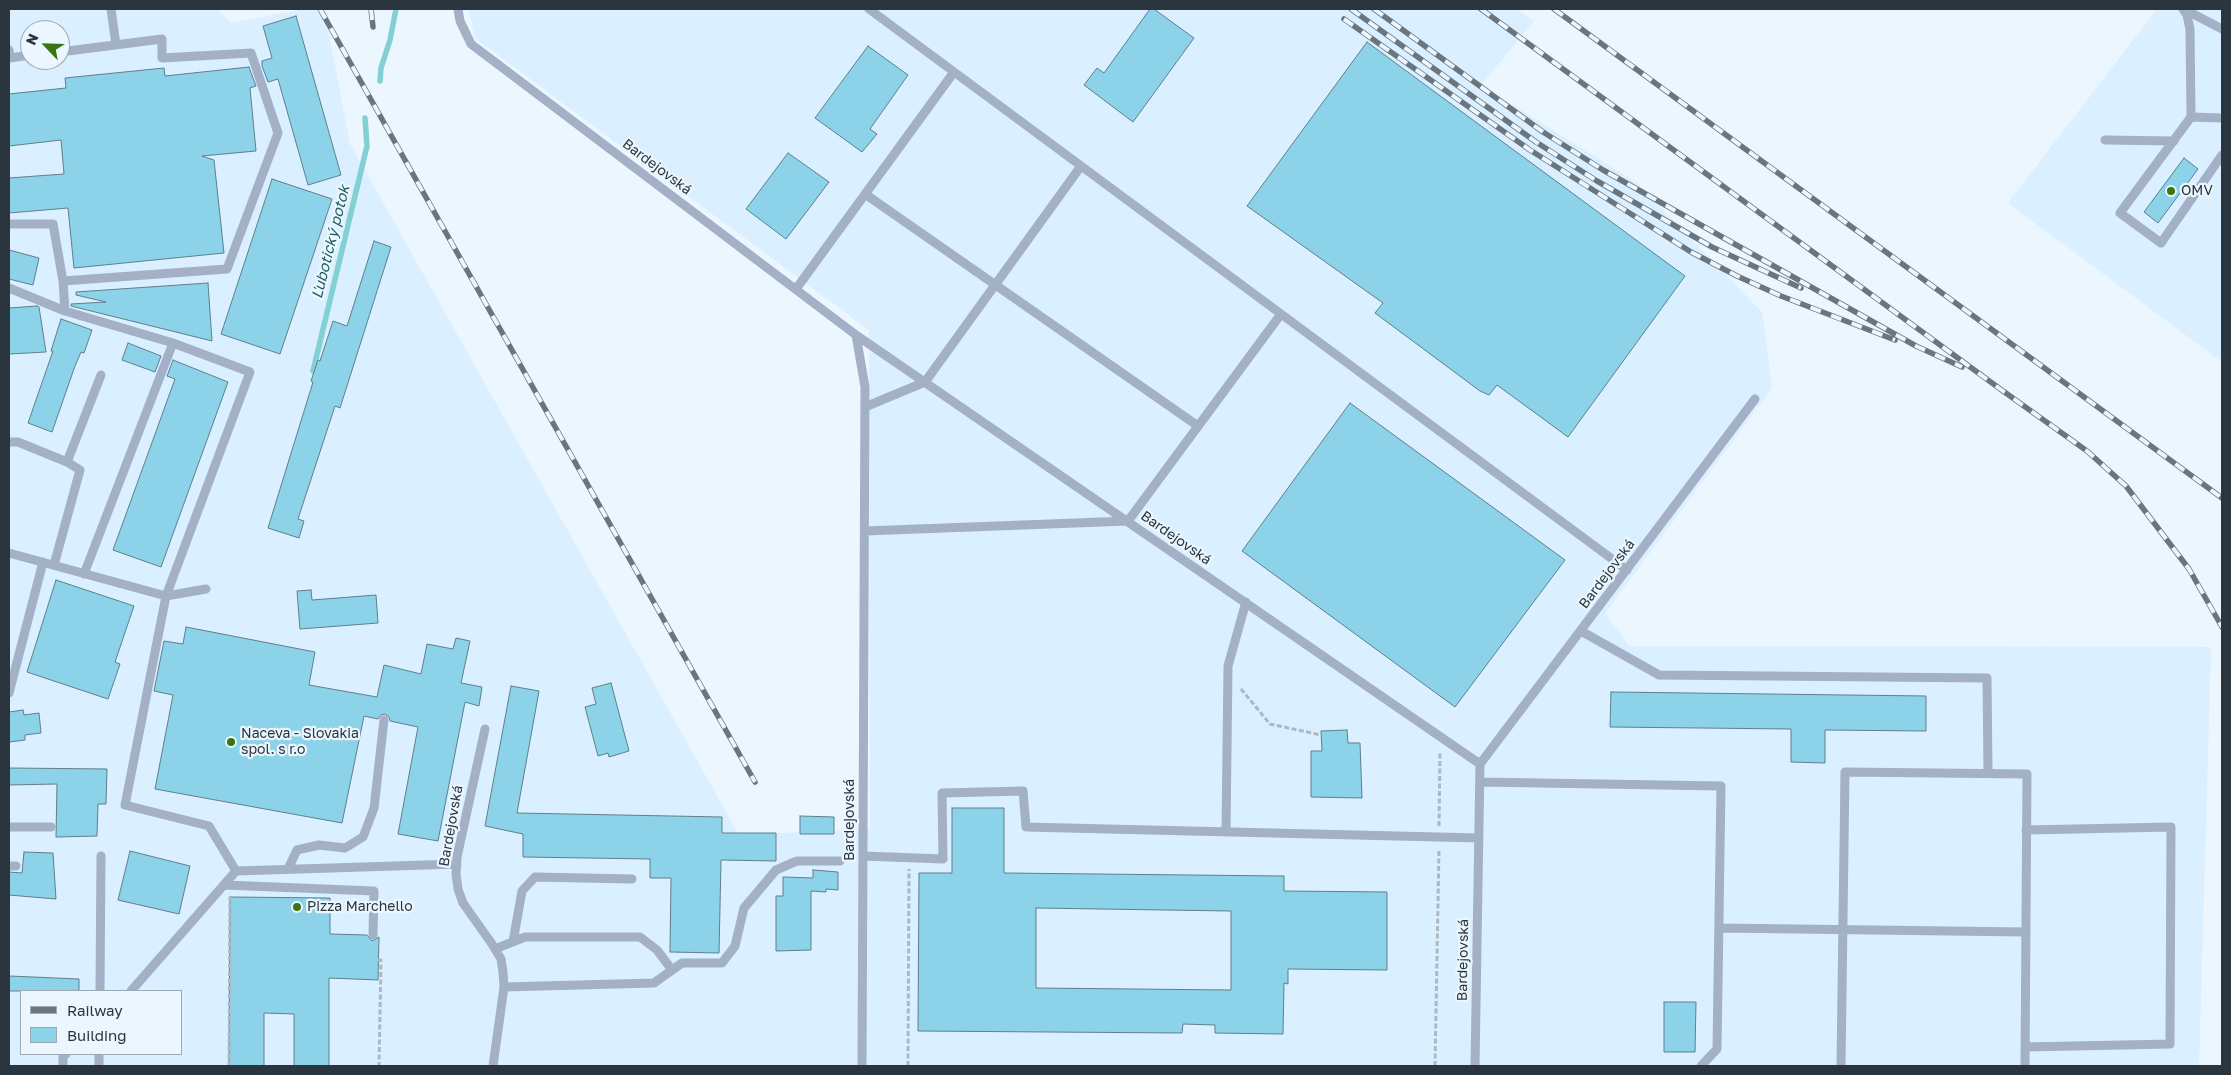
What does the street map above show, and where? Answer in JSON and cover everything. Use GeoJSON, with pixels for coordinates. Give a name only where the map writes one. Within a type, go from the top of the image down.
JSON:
{"type":"FeatureCollection","features":[{"type":"Feature","properties":{"kind":"lane"},"geometry":{"type":"LineString","coordinates":[[112,9],[116,45]]}},
{"type":"Feature","properties":{"kind":"lane","name":"Bardejovská"},"geometry":{"type":"LineString","coordinates":[[458,9],[460,21],[471,44],[856,335],[1480,764]]}},
{"type":"Feature","properties":{"kind":"lane"},"geometry":{"type":"LineString","coordinates":[[869,9],[1627,570]]}},
{"type":"Feature","properties":{"kind":"lane"},"geometry":{"type":"LineString","coordinates":[[2183,9],[2187,15],[2190,29],[2191,117],[2120,213],[2161,243],[2222,155]]}},
{"type":"Feature","properties":{"kind":"lane"},"geometry":{"type":"LineString","coordinates":[[2187,9],[2222,29]]}},
{"type":"Feature","properties":{"kind":"lane"},"geometry":{"type":"LineString","coordinates":[[63,281],[227,269],[278,133],[251,53],[162,58],[162,40],[70,51]]}},
{"type":"Feature","properties":{"kind":"lane"},"geometry":{"type":"LineString","coordinates":[[9,50],[10,58],[20,56]]}},
{"type":"Feature","properties":{"kind":"lane"},"geometry":{"type":"LineString","coordinates":[[796,289],[954,72]]}},
{"type":"Feature","properties":{"kind":"lane"},"geometry":{"type":"LineString","coordinates":[[2191,117],[2222,118]]}},
{"type":"Feature","properties":{"kind":"lane"},"geometry":{"type":"LineString","coordinates":[[2104,140],[2174,140]]}},
{"type":"Feature","properties":{"kind":"lane"},"geometry":{"type":"LineString","coordinates":[[865,407],[925,382],[1081,166]]}},
{"type":"Feature","properties":{"kind":"lane"},"geometry":{"type":"LineString","coordinates":[[865,194],[1198,426]]}},
{"type":"Feature","properties":{"kind":"lane"},"geometry":{"type":"LineString","coordinates":[[9,224],[53,224],[63,281],[65,311]]}},
{"type":"Feature","properties":{"kind":"lane"},"geometry":{"type":"LineString","coordinates":[[9,288],[65,311],[173,343],[250,372],[166,596],[125,805],[209,826],[236,871]]}},
{"type":"Feature","properties":{"kind":"lane"},"geometry":{"type":"LineString","coordinates":[[865,531],[1128,521],[1281,314]]}},
{"type":"Feature","properties":{"kind":"lane","name":"Bardejovská"},"geometry":{"type":"LineString","coordinates":[[856,335],[866,387],[862,1066]]}},
{"type":"Feature","properties":{"kind":"lane"},"geometry":{"type":"LineString","coordinates":[[84,574],[173,343]]}},
{"type":"Feature","properties":{"kind":"lane"},"geometry":{"type":"LineString","coordinates":[[67,462],[101,375]]}},
{"type":"Feature","properties":{"kind":"lane","name":"Bardejovská"},"geometry":{"type":"LineString","coordinates":[[1475,1066],[1480,764],[1755,400]]}},
{"type":"Feature","properties":{"kind":"lane"},"geometry":{"type":"LineString","coordinates":[[9,442],[18,442],[67,462],[80,470],[54,565]]}},
{"type":"Feature","properties":{"kind":"lane"},"geometry":{"type":"LineString","coordinates":[[9,553],[166,596],[206,589]]}},
{"type":"Feature","properties":{"kind":"lane"},"geometry":{"type":"LineString","coordinates":[[9,693],[43,562]]}},
{"type":"Feature","properties":{"kind":"lane"},"geometry":{"type":"LineString","coordinates":[[1226,832],[1228,666],[1246,602]]}},
{"type":"Feature","properties":{"kind":"lane"},"geometry":{"type":"LineString","coordinates":[[1580,631],[1659,675],[1987,678],[1988,773]]}},
{"type":"Feature","properties":{"kind":"lane"},"geometry":{"type":"LineString","coordinates":[[288,869],[297,850],[318,845],[345,848],[363,837],[374,808],[384,720]]}},
{"type":"Feature","properties":{"kind":"lane","name":"Bardejovská"},"geometry":{"type":"LineString","coordinates":[[484,729],[457,864],[458,889],[463,903],[501,959],[504,987],[493,1066]]}},
{"type":"Feature","properties":{"kind":"lane"},"geometry":{"type":"LineString","coordinates":[[1841,1066],[1845,772],[2026,774],[2025,1066]]}},
{"type":"Feature","properties":{"kind":"lane"},"geometry":{"type":"LineString","coordinates":[[1480,782],[1721,786],[1717,1049],[1701,1066]]}},
{"type":"Feature","properties":{"kind":"lane"},"geometry":{"type":"LineString","coordinates":[[863,856],[943,860],[942,793],[1023,791],[1026,827],[1479,838]]}},
{"type":"Feature","properties":{"kind":"lane"},"geometry":{"type":"LineString","coordinates":[[9,827],[51,827]]}},
{"type":"Feature","properties":{"kind":"lane"},"geometry":{"type":"LineString","coordinates":[[2025,1047],[2170,1044],[2171,827],[2026,830]]}},
{"type":"Feature","properties":{"kind":"lane"},"geometry":{"type":"LineString","coordinates":[[100,990],[101,856]]}},
{"type":"Feature","properties":{"kind":"lane","name":"Bardejovská"},"geometry":{"type":"LineString","coordinates":[[504,987],[654,983],[682,963],[722,962],[734,946],[744,908],[776,870],[797,861],[840,861]]}},
{"type":"Feature","properties":{"kind":"lane"},"geometry":{"type":"LineString","coordinates":[[236,871],[457,864]]}},
{"type":"Feature","properties":{"kind":"lane"},"geometry":{"type":"LineString","coordinates":[[132,990],[228,885],[236,871]]}},
{"type":"Feature","properties":{"kind":"lane"},"geometry":{"type":"LineString","coordinates":[[513,942],[522,891],[535,877],[632,879]]}},
{"type":"Feature","properties":{"kind":"lane"},"geometry":{"type":"LineString","coordinates":[[228,885],[374,891],[373,935]]}},
{"type":"Feature","properties":{"kind":"lane"},"geometry":{"type":"LineString","coordinates":[[1719,928],[2026,932]]}},
{"type":"Feature","properties":{"kind":"lane"},"geometry":{"type":"LineString","coordinates":[[495,949],[525,937],[640,937],[657,950],[672,970]]}},
{"type":"Feature","properties":{"kind":"path"},"geometry":{"type":"LineString","coordinates":[[1228,673],[1270,724],[1322,735]]}},
{"type":"Feature","properties":{"kind":"path"},"geometry":{"type":"LineString","coordinates":[[1435,1066],[1440,736]]}},
{"type":"Feature","properties":{"kind":"path"},"geometry":{"type":"LineString","coordinates":[[908,1066],[910,858]]}},
{"type":"Feature","properties":{"kind":"path"},"geometry":{"type":"LineString","coordinates":[[228,885],[230,897],[229,1066]]}},
{"type":"Feature","properties":{"kind":"path"},"geometry":{"type":"LineString","coordinates":[[378,960],[381,960],[379,1066]]}},
{"type":"Feature","properties":{"kind":"shaded area"},"geometry":{"type":"Polygon","coordinates":[[[9,9],[217,9],[231,23],[305,9],[324,9],[350,144],[739,835],[870,829],[869,330],[475,38],[469,9],[1518,9],[1534,21],[1481,85],[1637,183],[1762,312],[1772,388],[1605,613],[1629,646],[2211,647],[2199,1066],[9,1066],[9,9]]]}},
{"type":"Feature","properties":{"kind":"shaded area"},"geometry":{"type":"Polygon","coordinates":[[[2157,9],[2222,9],[2222,362],[2008,203],[2157,9]]]}},
{"type":"Feature","properties":{"kind":"building"},"geometry":{"type":"Polygon","coordinates":[[[1150,9],[1154,9],[1194,38],[1133,122],[1084,85],[1097,68],[1104,73],[1150,9]]]}},
{"type":"Feature","properties":{"kind":"building"},"geometry":{"type":"Polygon","coordinates":[[[296,16],[341,175],[308,185],[278,79],[268,82],[262,66],[262,61],[272,58],[263,26],[296,16]]]}},
{"type":"Feature","properties":{"kind":"building"},"geometry":{"type":"Polygon","coordinates":[[[1367,42],[1685,276],[1568,437],[1497,385],[1489,395],[1480,391],[1375,313],[1383,303],[1247,206],[1367,42]]]}},
{"type":"Feature","properties":{"kind":"building"},"geometry":{"type":"Polygon","coordinates":[[[868,46],[908,75],[870,129],[877,134],[862,152],[815,118],[868,46]]]}},
{"type":"Feature","properties":{"kind":"building"},"geometry":{"type":"Polygon","coordinates":[[[249,67],[256,86],[250,88],[256,151],[202,156],[214,160],[224,253],[74,268],[68,208],[9,213],[9,178],[64,174],[61,140],[9,146],[9,94],[66,88],[65,78],[164,68],[165,76],[249,67]]]}},
{"type":"Feature","properties":{"kind":"building"},"geometry":{"type":"Polygon","coordinates":[[[788,153],[829,182],[786,239],[746,209],[788,153]]]}},
{"type":"Feature","properties":{"kind":"building","name":"OMV"},"geometry":{"type":"Polygon","coordinates":[[[2184,158],[2198,169],[2158,223],[2144,212],[2184,158]]]}},
{"type":"Feature","properties":{"kind":"building"},"geometry":{"type":"Polygon","coordinates":[[[272,179],[332,199],[280,354],[221,334],[272,179]]]}},
{"type":"Feature","properties":{"kind":"building"},"geometry":{"type":"Polygon","coordinates":[[[374,241],[391,247],[340,408],[335,406],[298,519],[304,521],[299,538],[268,528],[318,360],[320,361],[333,321],[347,326],[374,241]]]}},
{"type":"Feature","properties":{"kind":"building"},"geometry":{"type":"Polygon","coordinates":[[[9,250],[39,258],[33,285],[9,279],[9,250]]]}},
{"type":"Feature","properties":{"kind":"building"},"geometry":{"type":"Polygon","coordinates":[[[208,283],[212,341],[71,306],[71,304],[106,302],[76,295],[76,292],[208,283]]]}},
{"type":"Feature","properties":{"kind":"building"},"geometry":{"type":"Polygon","coordinates":[[[39,307],[46,352],[9,354],[9,308],[39,307]]]}},
{"type":"Feature","properties":{"kind":"building"},"geometry":{"type":"Polygon","coordinates":[[[61,319],[92,330],[84,353],[81,352],[75,366],[52,432],[28,423],[53,351],[51,351],[61,319]]]}},
{"type":"Feature","properties":{"kind":"building"},"geometry":{"type":"Polygon","coordinates":[[[128,343],[161,356],[155,372],[122,360],[128,343]]]}},
{"type":"Feature","properties":{"kind":"building"},"geometry":{"type":"Polygon","coordinates":[[[173,360],[228,382],[161,567],[113,550],[175,379],[167,376],[173,360]]]}},
{"type":"Feature","properties":{"kind":"building"},"geometry":{"type":"Polygon","coordinates":[[[1350,403],[1565,560],[1455,707],[1242,551],[1350,403]]]}},
{"type":"Feature","properties":{"kind":"building"},"geometry":{"type":"Polygon","coordinates":[[[56,580],[134,606],[115,662],[120,664],[108,699],[27,672],[56,580]]]}},
{"type":"Feature","properties":{"kind":"building"},"geometry":{"type":"Polygon","coordinates":[[[311,590],[312,600],[376,595],[378,623],[300,629],[297,591],[311,590]]]}},
{"type":"Feature","properties":{"kind":"building"},"geometry":{"type":"Polygon","coordinates":[[[186,627],[315,652],[309,685],[377,697],[384,665],[421,674],[427,644],[453,649],[456,638],[470,641],[461,683],[482,687],[479,706],[465,702],[438,841],[398,834],[418,727],[390,721],[389,717],[385,714],[381,715],[378,719],[364,716],[342,823],[155,789],[173,695],[154,691],[164,641],[183,644],[186,627]]]}},
{"type":"Feature","properties":{"kind":"building"},"geometry":{"type":"Polygon","coordinates":[[[611,683],[629,751],[609,757],[608,753],[598,756],[585,707],[596,704],[592,688],[611,683]]]}},
{"type":"Feature","properties":{"kind":"building"},"geometry":{"type":"Polygon","coordinates":[[[511,686],[539,691],[517,813],[722,817],[722,833],[776,833],[776,861],[721,860],[719,953],[670,952],[671,878],[650,878],[650,859],[523,857],[523,834],[485,826],[511,686]]]}},
{"type":"Feature","properties":{"kind":"building"},"geometry":{"type":"Polygon","coordinates":[[[1611,692],[1926,696],[1926,731],[1825,730],[1825,763],[1791,762],[1791,729],[1610,727],[1611,692]]]}},
{"type":"Feature","properties":{"kind":"building"},"geometry":{"type":"Polygon","coordinates":[[[23,710],[24,715],[39,713],[41,733],[25,735],[25,740],[9,742],[9,712],[23,710]]]}},
{"type":"Feature","properties":{"kind":"building"},"geometry":{"type":"Polygon","coordinates":[[[1347,730],[1348,743],[1360,743],[1362,798],[1311,797],[1311,751],[1322,751],[1321,731],[1347,730]]]}},
{"type":"Feature","properties":{"kind":"building"},"geometry":{"type":"Polygon","coordinates":[[[9,768],[107,769],[106,804],[98,804],[97,836],[56,837],[57,784],[9,785],[9,768]]]}},
{"type":"Feature","properties":{"kind":"building"},"geometry":{"type":"Polygon","coordinates":[[[952,808],[1004,808],[1004,873],[1284,876],[1284,891],[1387,892],[1387,970],[1288,969],[1288,984],[1284,983],[1283,1034],[1215,1033],[1215,1025],[1183,1024],[1182,1033],[918,1031],[919,873],[952,873],[952,808]],[[1036,908],[1036,988],[1231,990],[1231,911],[1036,908]]]}},
{"type":"Feature","properties":{"kind":"building"},"geometry":{"type":"Polygon","coordinates":[[[800,816],[834,817],[834,834],[800,834],[800,816]]]}},
{"type":"Feature","properties":{"kind":"building"},"geometry":{"type":"Polygon","coordinates":[[[130,851],[190,866],[179,914],[118,900],[130,851]]]}},
{"type":"Feature","properties":{"kind":"building"},"geometry":{"type":"Polygon","coordinates":[[[24,852],[53,853],[56,899],[9,895],[9,872],[22,873],[24,852]]]}},
{"type":"Feature","properties":{"kind":"building"},"geometry":{"type":"Polygon","coordinates":[[[813,870],[838,872],[838,890],[826,889],[826,892],[811,891],[811,950],[776,951],[776,896],[783,896],[783,877],[813,878],[813,870]]]}},
{"type":"Feature","properties":{"kind":"building"},"geometry":{"type":"Polygon","coordinates":[[[230,897],[330,898],[330,934],[367,935],[372,941],[379,937],[378,980],[329,978],[329,1066],[294,1066],[294,1014],[264,1013],[264,1066],[229,1066],[230,897]]]}},
{"type":"Feature","properties":{"kind":"building"},"geometry":{"type":"Polygon","coordinates":[[[9,976],[79,979],[79,990],[9,991],[9,976]]]}},
{"type":"Feature","properties":{"kind":"building"},"geometry":{"type":"Polygon","coordinates":[[[1664,1002],[1696,1002],[1695,1052],[1664,1052],[1664,1002]]]}},
{"type":"Feature","properties":{"kind":"waterway","name":"Ľubotický potok"},"geometry":{"type":"LineString","coordinates":[[380,81],[381,68],[390,40],[396,9]]}},
{"type":"Feature","properties":{"kind":"waterway","name":"Ľubotický potok"},"geometry":{"type":"LineString","coordinates":[[313,371],[367,146],[365,118]]}},
{"type":"Feature","properties":{"kind":"railway"},"geometry":{"type":"LineString","coordinates":[[320,9],[755,782]]}},
{"type":"Feature","properties":{"kind":"railway"},"geometry":{"type":"LineString","coordinates":[[371,9],[373,27]]}},
{"type":"Feature","properties":{"kind":"railway"},"geometry":{"type":"LineString","coordinates":[[1351,9],[1536,142],[1597,181],[1712,247],[1801,288]]}},
{"type":"Feature","properties":{"kind":"railway"},"geometry":{"type":"LineString","coordinates":[[1374,9],[1543,132],[1603,170],[1916,346],[1962,367]]}},
{"type":"Feature","properties":{"kind":"railway"},"geometry":{"type":"LineString","coordinates":[[1481,9],[2087,451],[2126,486],[2189,569],[2222,627]]}},
{"type":"Feature","properties":{"kind":"railway"},"geometry":{"type":"LineString","coordinates":[[1554,9],[2222,498]]}},
{"type":"Feature","properties":{"kind":"railway"},"geometry":{"type":"LineString","coordinates":[[1344,19],[1530,150],[1691,252],[1781,296],[1895,340]]}},
{"type":"Feature","properties":{"kind":"place","name":"OMV"},"geometry":{"type":"Point","coordinates":[2171,191]}},
{"type":"Feature","properties":{"kind":"place","name":"Naceva - Slovakia spol. s r.o"},"geometry":{"type":"Point","coordinates":[231,742]}},
{"type":"Feature","properties":{"kind":"place","name":"Pizza Marchello"},"geometry":{"type":"Point","coordinates":[297,907]}}]}
